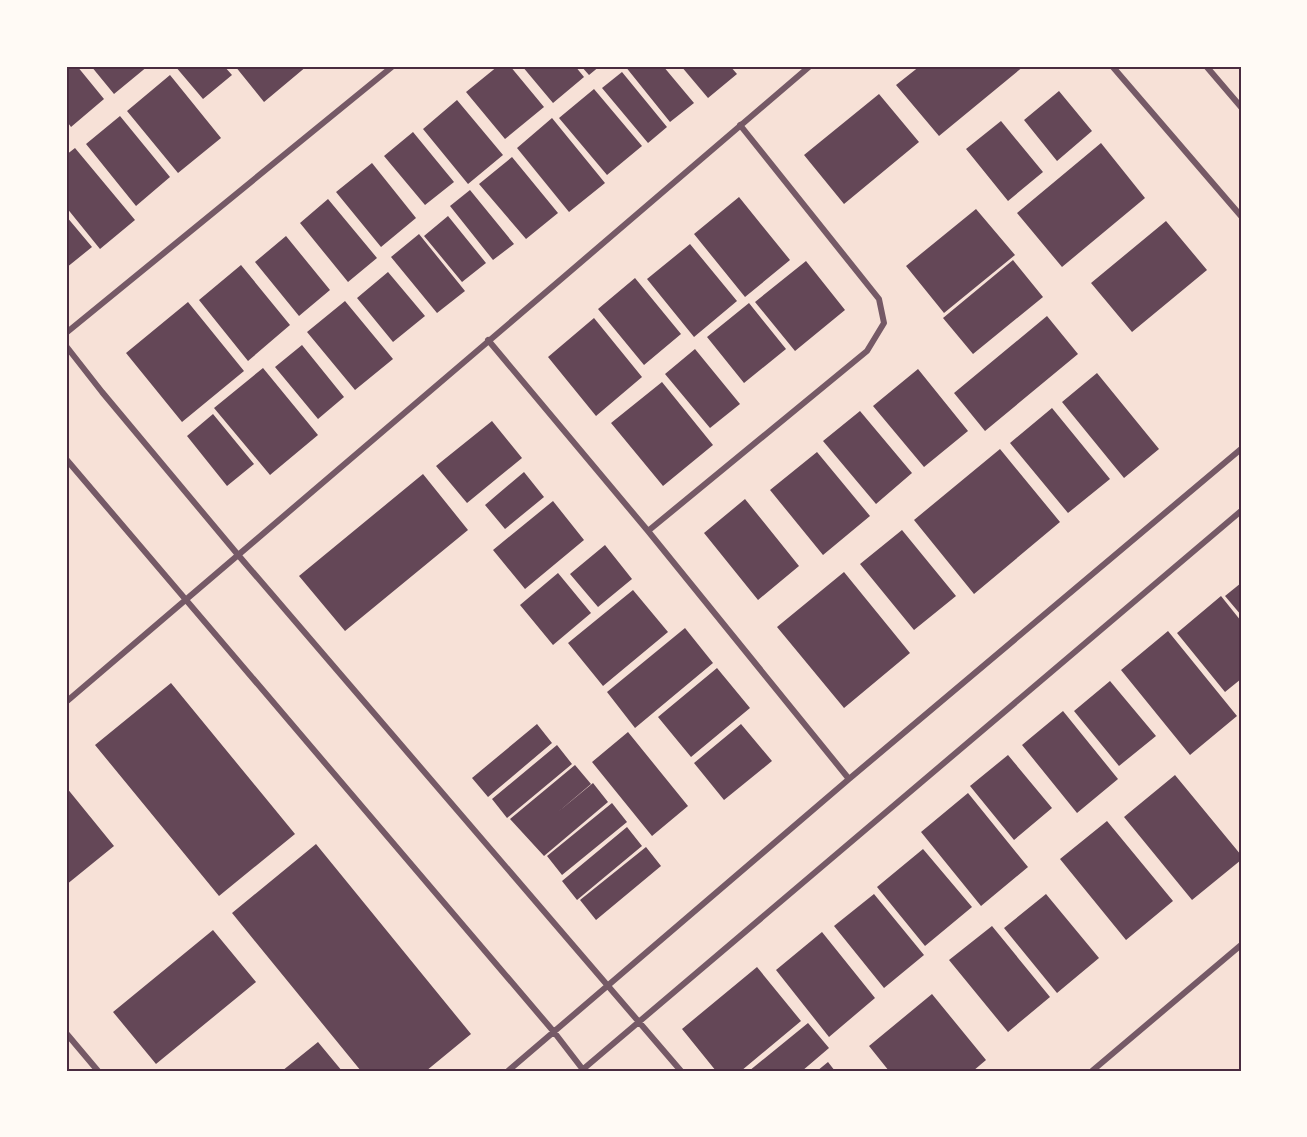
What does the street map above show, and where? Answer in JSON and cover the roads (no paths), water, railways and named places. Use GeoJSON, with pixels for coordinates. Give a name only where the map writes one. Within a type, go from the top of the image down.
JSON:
{"type":"FeatureCollection","features":[{"type":"Feature","properties":{"kind":"street"},"geometry":{"type":"LineString","coordinates":[[66,333],[393,66]]}},
{"type":"Feature","properties":{"kind":"street"},"geometry":{"type":"LineString","coordinates":[[66,702],[810,66]]}},
{"type":"Feature","properties":{"kind":"street"},"geometry":{"type":"LineString","coordinates":[[1112,66],[1241,216]]}},
{"type":"Feature","properties":{"kind":"street"},"geometry":{"type":"LineString","coordinates":[[1206,66],[1241,107]]}},
{"type":"Feature","properties":{"kind":"street"},"geometry":{"type":"LineString","coordinates":[[648,531],[867,351],[884,323],[879,299],[740,125]]}},
{"type":"Feature","properties":{"kind":"street"},"geometry":{"type":"LineString","coordinates":[[488,340],[648,531],[849,779]]}},
{"type":"Feature","properties":{"kind":"street"},"geometry":{"type":"LineString","coordinates":[[66,346],[239,556],[681,1071]]}},
{"type":"Feature","properties":{"kind":"street"},"geometry":{"type":"LineString","coordinates":[[508,1071],[849,779],[1241,449]]}},
{"type":"Feature","properties":{"kind":"street"},"geometry":{"type":"LineString","coordinates":[[66,459],[554,1032],[583,1070],[1241,511]]}},
{"type":"Feature","properties":{"kind":"street"},"geometry":{"type":"LineString","coordinates":[[1092,1071],[1241,945]]}},
{"type":"Feature","properties":{"kind":"street"},"geometry":{"type":"LineString","coordinates":[[66,1033],[98,1071]]}}]}
